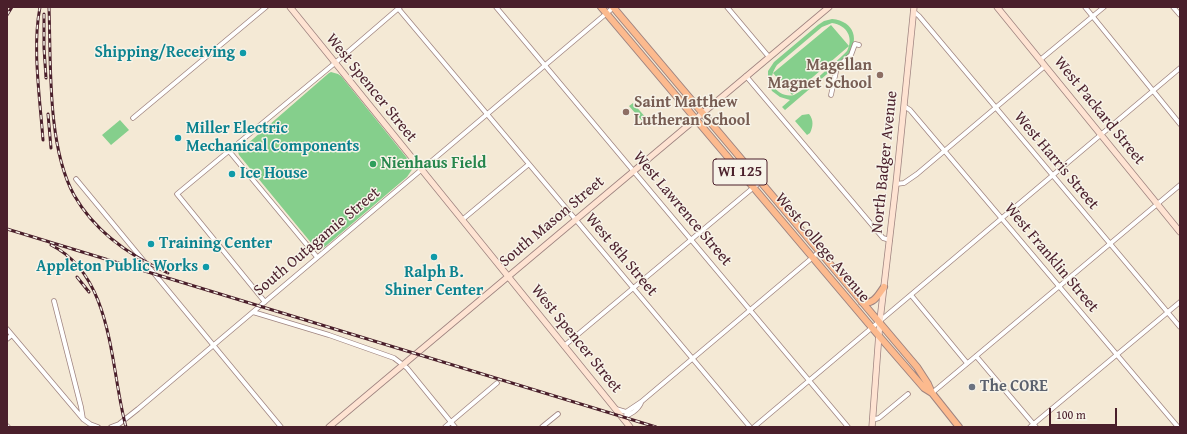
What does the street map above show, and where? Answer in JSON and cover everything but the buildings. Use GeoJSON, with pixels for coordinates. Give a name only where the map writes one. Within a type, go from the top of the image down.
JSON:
{"type":"FeatureCollection","features":[{"type":"Feature","properties":{"kind":"main road","name":"West College Avenue"},"geometry":{"type":"LineString","coordinates":[[601,7],[611,9],[698,116],[753,188],[924,388],[932,393]]}},
{"type":"Feature","properties":{"kind":"main road","name":"West Packard Street"},"geometry":{"type":"LineString","coordinates":[[997,7],[1180,232]]}},
{"type":"Feature","properties":{"kind":"main road","name":"West Spencer Street"},"geometry":{"type":"LineString","coordinates":[[292,8],[507,277],[630,427]]}},
{"type":"Feature","properties":{"kind":"main road","name":"South Mason Street"},"geometry":{"type":"LineString","coordinates":[[329,427],[405,362],[418,348],[422,348],[826,8]]}},
{"type":"Feature","properties":{"kind":"main road","name":"North Badger Avenue"},"geometry":{"type":"LineString","coordinates":[[872,427],[879,322],[890,240],[913,9]]}},
{"type":"Feature","properties":{"kind":"main road","name":"West College Avenue"},"geometry":{"type":"LineString","coordinates":[[698,116],[760,182],[879,322],[916,367],[928,384],[932,393],[959,427]]}},
{"type":"Feature","properties":{"kind":"main road"},"geometry":{"type":"LineString","coordinates":[[862,302],[869,303],[874,301],[884,287]]}},
{"type":"Feature","properties":{"kind":"street"},"geometry":{"type":"LineString","coordinates":[[133,118],[266,7]]}},
{"type":"Feature","properties":{"kind":"street","name":"West Lawrence Street"},"geometry":{"type":"LineString","coordinates":[[496,7],[848,427]]}},
{"type":"Feature","properties":{"kind":"street"},"geometry":{"type":"LineString","coordinates":[[727,7],[769,57]]}},
{"type":"Feature","properties":{"kind":"street"},"geometry":{"type":"LineString","coordinates":[[1085,7],[1180,124]]}},
{"type":"Feature","properties":{"kind":"street"},"geometry":{"type":"LineString","coordinates":[[1040,60],[1104,7]]}},
{"type":"Feature","properties":{"kind":"street"},"geometry":{"type":"LineString","coordinates":[[1174,7],[1180,15]]}},
{"type":"Feature","properties":{"kind":"street"},"geometry":{"type":"LineString","coordinates":[[265,302],[177,194],[335,63],[398,8]]}},
{"type":"Feature","properties":{"kind":"street","name":"West 8th Street"},"geometry":{"type":"LineString","coordinates":[[398,8],[750,427]]}},
{"type":"Feature","properties":{"kind":"street","name":"South Outagamie Street"},"geometry":{"type":"LineString","coordinates":[[111,427],[124,420],[213,346],[611,9]]}},
{"type":"Feature","properties":{"kind":"street","name":"West Harris Street"},"geometry":{"type":"LineString","coordinates":[[913,9],[1180,327]]}},
{"type":"Feature","properties":{"kind":"street"},"geometry":{"type":"LineString","coordinates":[[831,95],[837,67],[851,55],[855,44],[859,45]]}},
{"type":"Feature","properties":{"kind":"street"},"geometry":{"type":"LineString","coordinates":[[896,184],[902,184],[909,180],[1045,66]]}},
{"type":"Feature","properties":{"kind":"street"},"geometry":{"type":"LineString","coordinates":[[754,427],[1180,68]]}},
{"type":"Feature","properties":{"kind":"street"},"geometry":{"type":"LineString","coordinates":[[746,76],[883,238],[890,240]]}},
{"type":"Feature","properties":{"kind":"street","name":"West Franklin Street"},"geometry":{"type":"LineString","coordinates":[[904,106],[910,110],[1178,427]]}},
{"type":"Feature","properties":{"kind":"street"},"geometry":{"type":"LineString","coordinates":[[229,151],[318,257]]}},
{"type":"Feature","properties":{"kind":"street"},"geometry":{"type":"LineString","coordinates":[[462,220],[529,164]]}},
{"type":"Feature","properties":{"kind":"street"},"geometry":{"type":"LineString","coordinates":[[76,179],[281,427]]}},
{"type":"Feature","properties":{"kind":"street"},"geometry":{"type":"LineString","coordinates":[[564,346],[760,182]]}},
{"type":"Feature","properties":{"kind":"street"},"geometry":{"type":"LineString","coordinates":[[932,393],[1180,185]]}},
{"type":"Feature","properties":{"kind":"street"},"geometry":{"type":"LineString","coordinates":[[616,409],[626,412],[641,402],[819,252]]}},
{"type":"Feature","properties":{"kind":"street"},"geometry":{"type":"LineString","coordinates":[[911,295],[968,363]]}},
{"type":"Feature","properties":{"kind":"street"},"geometry":{"type":"LineString","coordinates":[[54,301],[83,419]]}},
{"type":"Feature","properties":{"kind":"street"},"geometry":{"type":"LineString","coordinates":[[976,356],[1033,426],[1180,302]]}},
{"type":"Feature","properties":{"kind":"street"},"geometry":{"type":"LineString","coordinates":[[253,312],[329,335],[405,362],[455,427]]}},
{"type":"Feature","properties":{"kind":"street"},"geometry":{"type":"LineString","coordinates":[[7,329],[83,419],[98,427]]}},
{"type":"Feature","properties":{"kind":"street"},"geometry":{"type":"LineString","coordinates":[[7,339],[12,335]]}},
{"type":"Feature","properties":{"kind":"street"},"geometry":{"type":"LineString","coordinates":[[445,427],[497,383]]}},
{"type":"Feature","properties":{"kind":"street"},"geometry":{"type":"LineString","coordinates":[[872,420],[879,418],[908,394]]}},
{"type":"Feature","properties":{"kind":"street"},"geometry":{"type":"LineString","coordinates":[[623,417],[631,414],[641,402]]}},
{"type":"Feature","properties":{"kind":"street"},"geometry":{"type":"LineString","coordinates":[[542,427],[558,414]]}},
{"type":"Feature","properties":{"kind":"green space"},"geometry":{"type":"Polygon","coordinates":[[[832,19],[840,21],[850,28],[854,38],[851,51],[847,57],[785,110],[782,107],[790,100],[780,97],[772,91],[768,83],[768,71],[774,62],[824,21],[832,19]],[[832,23],[822,27],[777,65],[773,72],[772,80],[773,85],[779,92],[785,95],[794,95],[798,93],[821,75],[847,51],[850,41],[848,33],[842,26],[832,23]]]}},
{"type":"Feature","properties":{"kind":"green space"},"geometry":{"type":"Polygon","coordinates":[[[831,25],[849,46],[792,95],[773,73],[831,25]]]}},
{"type":"Feature","properties":{"kind":"green space"},"geometry":{"type":"Polygon","coordinates":[[[331,72],[341,76],[411,163],[413,168],[407,177],[320,251],[317,250],[238,152],[331,72]]]}},
{"type":"Feature","properties":{"kind":"green space"},"geometry":{"type":"Polygon","coordinates":[[[633,103],[647,119],[643,122],[629,106],[633,103]]]}},
{"type":"Feature","properties":{"kind":"green space"},"geometry":{"type":"Polygon","coordinates":[[[809,114],[812,119],[812,126],[810,133],[807,135],[795,121],[802,115],[809,114]]]}},
{"type":"Feature","properties":{"kind":"green space"},"geometry":{"type":"Polygon","coordinates":[[[120,120],[129,130],[111,145],[102,135],[120,120]]]}},
{"type":"Feature","properties":{"kind":"railway"},"geometry":{"type":"LineString","coordinates":[[7,15],[12,7]]}},
{"type":"Feature","properties":{"kind":"railway"},"geometry":{"type":"LineString","coordinates":[[40,7],[37,56],[43,140]]}},
{"type":"Feature","properties":{"kind":"railway"},"geometry":{"type":"LineString","coordinates":[[49,7],[52,104],[59,153],[65,175],[74,195],[92,220],[103,231],[127,251],[168,273]]}},
{"type":"Feature","properties":{"kind":"railway"},"geometry":{"type":"LineString","coordinates":[[44,14],[46,78]]}},
{"type":"Feature","properties":{"kind":"railway"},"geometry":{"type":"LineString","coordinates":[[48,114],[51,148]]}},
{"type":"Feature","properties":{"kind":"railway"},"geometry":{"type":"LineString","coordinates":[[7,229],[656,427]]}},
{"type":"Feature","properties":{"kind":"railway"},"geometry":{"type":"LineString","coordinates":[[51,245],[72,259],[87,278],[98,301],[112,352],[126,427]]}},
{"type":"Feature","properties":{"kind":"railway"},"geometry":{"type":"LineString","coordinates":[[77,277],[89,292]]}},
{"type":"Feature","properties":{"kind":"place","name":"Shipping/Receiving"},"geometry":{"type":"Point","coordinates":[243,53]}},
{"type":"Feature","properties":{"kind":"place","name":"Magellan Magnet School"},"geometry":{"type":"Point","coordinates":[880,75]}},
{"type":"Feature","properties":{"kind":"place","name":"Saint Matthew Lutheran School"},"geometry":{"type":"Point","coordinates":[626,112]}},
{"type":"Feature","properties":{"kind":"place","name":"Miller Electric Mechanical Components"},"geometry":{"type":"Point","coordinates":[178,138]}},
{"type":"Feature","properties":{"kind":"place","name":"Nienhaus Field"},"geometry":{"type":"Point","coordinates":[373,164]}},
{"type":"Feature","properties":{"kind":"place","name":"Ice House"},"geometry":{"type":"Point","coordinates":[232,174]}},
{"type":"Feature","properties":{"kind":"place","name":"Training Center"},"geometry":{"type":"Point","coordinates":[151,244]}},
{"type":"Feature","properties":{"kind":"place","name":"Ralph B. Shiner Center"},"geometry":{"type":"Point","coordinates":[434,257]}},
{"type":"Feature","properties":{"kind":"place","name":"Appleton Public Works"},"geometry":{"type":"Point","coordinates":[206,267]}},
{"type":"Feature","properties":{"kind":"place","name":"The CORE"},"geometry":{"type":"Point","coordinates":[972,387]}}]}
